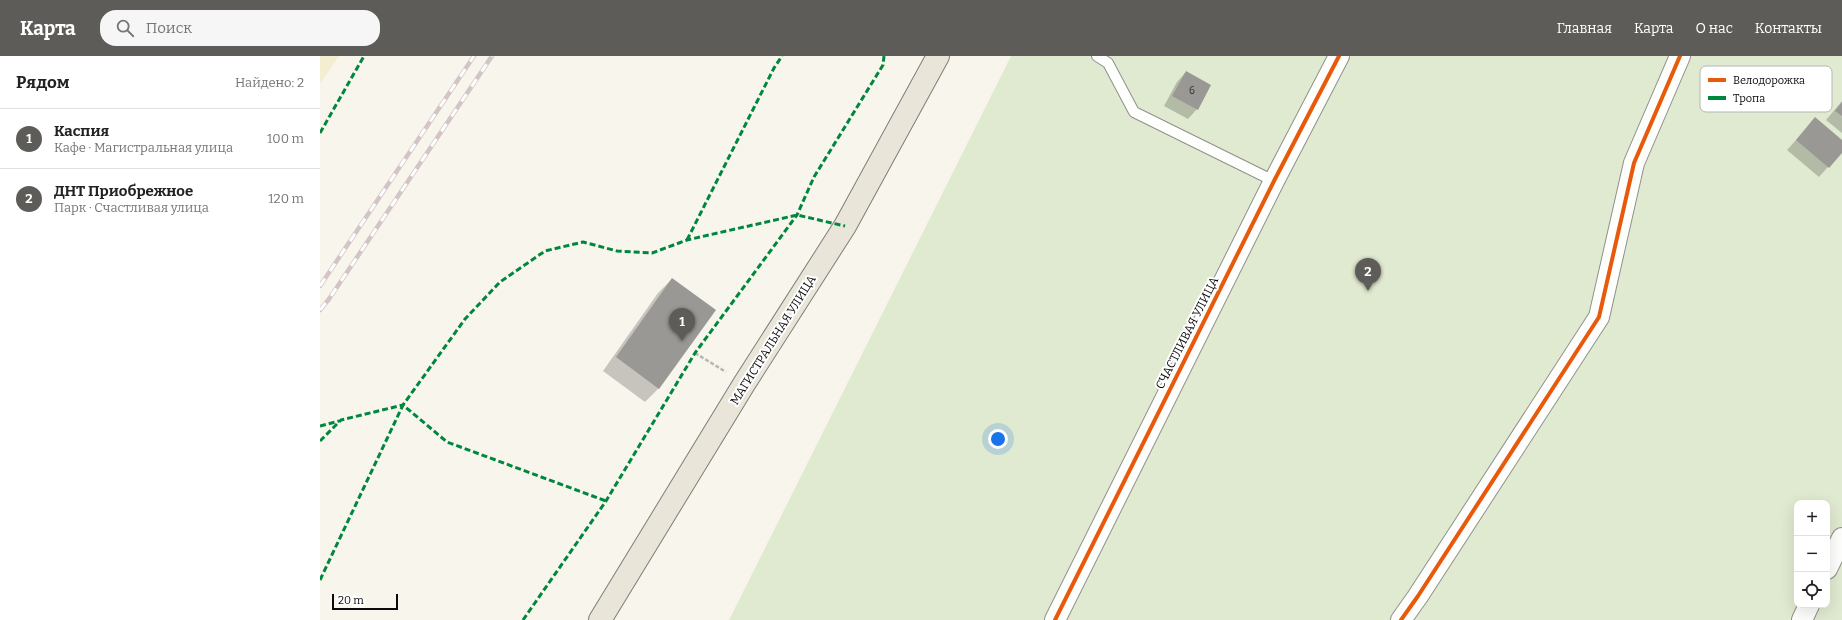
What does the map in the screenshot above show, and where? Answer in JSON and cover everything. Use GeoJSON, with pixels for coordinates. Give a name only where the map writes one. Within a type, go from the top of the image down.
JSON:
{"type":"FeatureCollection","features":[{"type":"Feature","properties":{"kind":"main road","name":"МАГИСТРАЛЬНАЯ УЛИЦА"},"geometry":{"type":"LineString","coordinates":[[600,620],[744,384],[845,226],[938,56]]}},
{"type":"Feature","properties":{"kind":"street","name":"СЧАСТЛИВАЯ УЛИЦА"},"geometry":{"type":"LineString","coordinates":[[1055,620],[1274,181],[1339,56]]}},
{"type":"Feature","properties":{"kind":"street"},"geometry":{"type":"LineString","coordinates":[[1401,620],[1599,317],[1634,163],[1680,56]]}},
{"type":"Feature","properties":{"kind":"street"},"geometry":{"type":"LineString","coordinates":[[1830,563],[1842,538]]}},
{"type":"Feature","properties":{"kind":"street"},"geometry":{"type":"LineString","coordinates":[[1802,620],[1808,608]]}},
{"type":"Feature","properties":{"kind":"lane"},"geometry":{"type":"LineString","coordinates":[[1097,56],[1108,63],[1134,112],[1184,138],[1274,181]]}},
{"type":"Feature","properties":{"kind":"path"},"geometry":{"type":"LineString","coordinates":[[695,353],[713,362]]}},
{"type":"Feature","properties":{"kind":"green space"},"geometry":{"type":"Polygon","coordinates":[[[1011,56],[1842,56],[1842,620],[729,620],[1011,56]]]}},
{"type":"Feature","properties":{"kind":"sand"},"geometry":{"type":"Polygon","coordinates":[[[320,56],[339,56],[320,84],[320,56]]]}},
{"type":"Feature","properties":{"kind":"building"},"geometry":{"type":"Polygon","coordinates":[[[1186,71],[1211,85],[1198,110],[1172,96],[1186,71]]]}},
{"type":"Feature","properties":{"kind":"building"},"geometry":{"type":"Polygon","coordinates":[[[1842,102],[1842,116],[1835,111],[1842,102]]]}},
{"type":"Feature","properties":{"kind":"building"},"geometry":{"type":"Polygon","coordinates":[[[1815,117],[1842,140],[1842,153],[1829,168],[1796,140],[1815,117]]]}},
{"type":"Feature","properties":{"kind":"building"},"geometry":{"type":"Polygon","coordinates":[[[672,278],[716,310],[659,389],[616,357],[672,278]]]}},
{"type":"Feature","properties":{"kind":"railway"},"geometry":{"type":"LineString","coordinates":[[320,286],[474,56]]}},
{"type":"Feature","properties":{"kind":"railway"},"geometry":{"type":"LineString","coordinates":[[320,310],[329,299],[492,56]]}},
{"type":"Feature","properties":{"kind":"marked path"},"geometry":{"type":"LineString","coordinates":[[320,133],[364,56]]}},
{"type":"Feature","properties":{"kind":"marked path"},"geometry":{"type":"LineString","coordinates":[[687,240],[774,68],[782,56]]}},
{"type":"Feature","properties":{"kind":"marked path"},"geometry":{"type":"LineString","coordinates":[[523,620],[606,501],[695,353],[797,215],[814,177],[883,65],[884,56]]}},
{"type":"Feature","properties":{"kind":"marked path"},"geometry":{"type":"LineString","coordinates":[[320,441],[341,420],[403,405],[465,319],[500,282],[545,251],[583,242],[617,251],[652,253],[687,240],[797,215],[845,226]]}},
{"type":"Feature","properties":{"kind":"marked path"},"geometry":{"type":"LineString","coordinates":[[320,580],[403,405],[447,442],[606,501]]}},
{"type":"Feature","properties":{"kind":"marked path"},"geometry":{"type":"LineString","coordinates":[[320,426],[339,421]]}},
{"type":"Feature","properties":{"kind":"cycle path"},"geometry":{"type":"LineString","coordinates":[[1055,620],[1274,181],[1339,56]]}},
{"type":"Feature","properties":{"kind":"cycle path"},"geometry":{"type":"LineString","coordinates":[[1401,620],[1599,317],[1634,163],[1680,56]]}},
{"type":"Feature","properties":{"kind":"place","name":"ДНТ Приобрежное"},"geometry":{"type":"Point","coordinates":[1368,291]}},
{"type":"Feature","properties":{"kind":"place","name":"Каспия"},"geometry":{"type":"Point","coordinates":[682,341]}}]}
